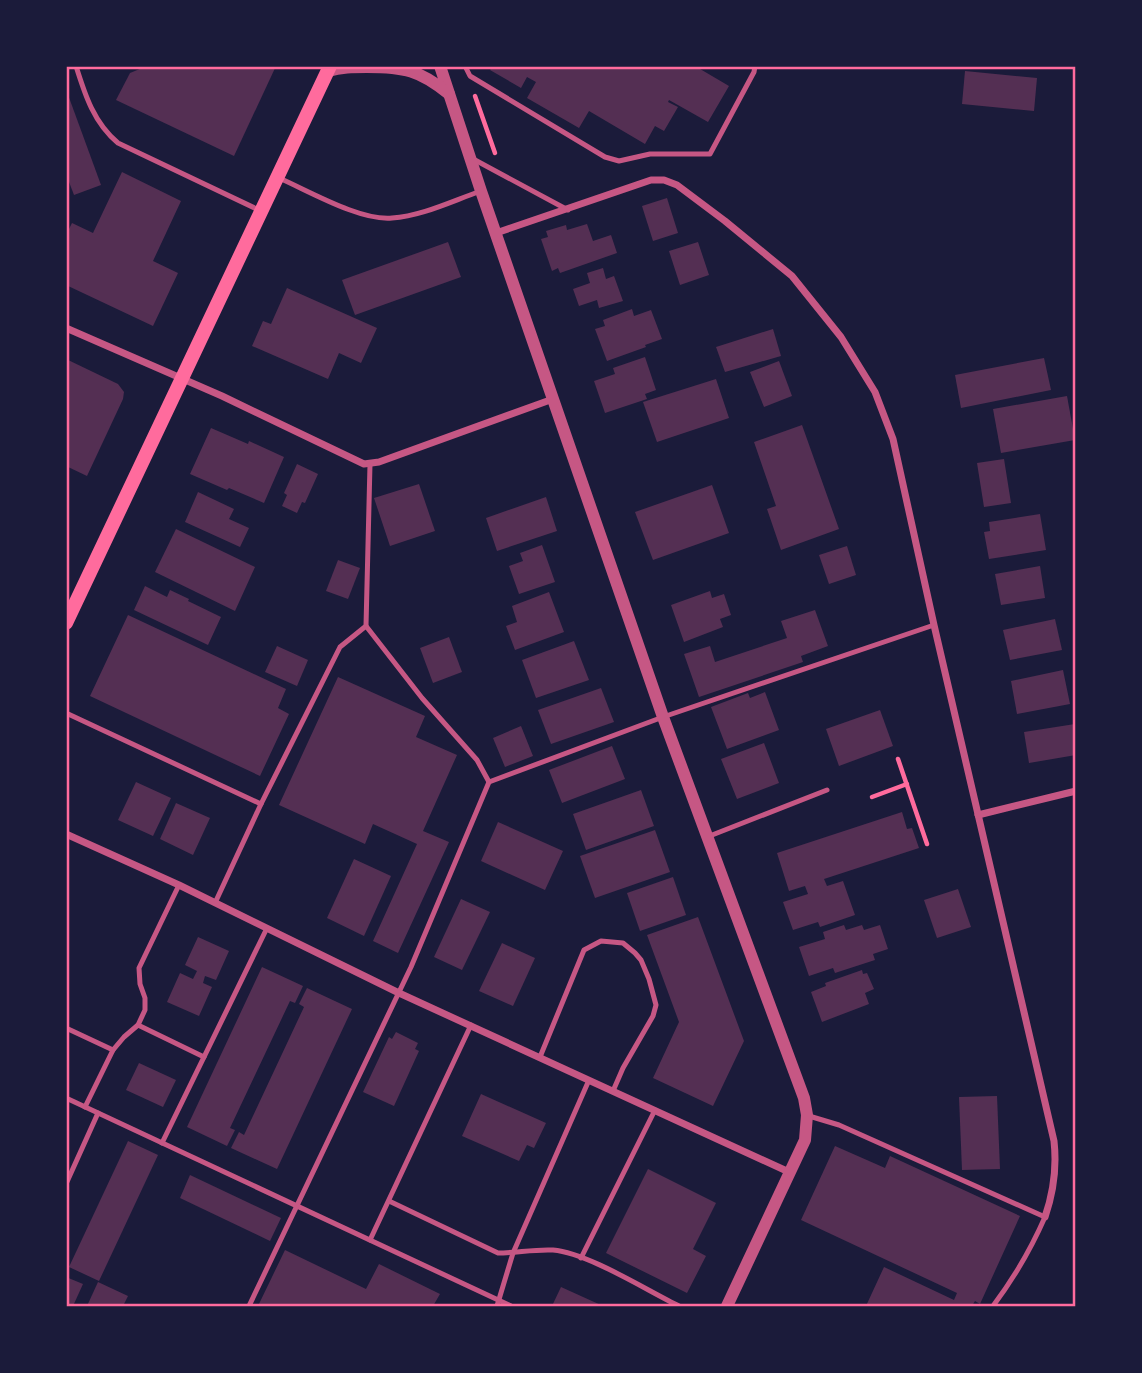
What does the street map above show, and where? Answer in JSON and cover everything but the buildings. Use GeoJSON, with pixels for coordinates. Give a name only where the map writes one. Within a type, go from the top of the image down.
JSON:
{"type":"FeatureCollection","features":[{"type":"Feature","properties":{"kind":"main road"},"geometry":{"type":"LineString","coordinates":[[66,623],[329,69]]}},
{"type":"Feature","properties":{"kind":"street"},"geometry":{"type":"LineString","coordinates":[[440,66],[663,718],[804,1098],[807,1115],[804,1140],[727,1307]]}},
{"type":"Feature","properties":{"kind":"street"},"geometry":{"type":"LineString","coordinates":[[329,69],[390,67],[414,72],[433,81],[449,94]]}},
{"type":"Feature","properties":{"kind":"street"},"geometry":{"type":"LineString","coordinates":[[496,233],[651,180],[664,180],[677,185],[792,276],[841,337],[875,392],[893,439],[1054,1141],[1054,1182],[1045,1217]]}},
{"type":"Feature","properties":{"kind":"street"},"geometry":{"type":"LineString","coordinates":[[66,328],[232,401],[364,464],[379,463],[553,399]]}},
{"type":"Feature","properties":{"kind":"street"},"geometry":{"type":"LineString","coordinates":[[978,815],[1076,791]]}},
{"type":"Feature","properties":{"kind":"street"},"geometry":{"type":"LineString","coordinates":[[66,834],[179,885],[399,993],[789,1172]]}},
{"type":"Feature","properties":{"kind":"lane"},"geometry":{"type":"LineString","coordinates":[[76,66],[99,124],[107,134],[118,142],[261,211]]}},
{"type":"Feature","properties":{"kind":"lane"},"geometry":{"type":"LineString","coordinates":[[465,66],[470,76],[605,157],[619,161],[650,154],[710,154],[755,66]]}},
{"type":"Feature","properties":{"kind":"lane"},"geometry":{"type":"LineString","coordinates":[[470,158],[568,210]]}},
{"type":"Feature","properties":{"kind":"lane"},"geometry":{"type":"LineString","coordinates":[[277,177],[368,216],[389,218],[411,215],[481,191]]}},
{"type":"Feature","properties":{"kind":"lane"},"geometry":{"type":"LineString","coordinates":[[370,464],[366,626],[422,698],[477,760],[489,782]]}},
{"type":"Feature","properties":{"kind":"lane"},"geometry":{"type":"LineString","coordinates":[[249,1307],[411,967],[489,782],[663,718],[934,625]]}},
{"type":"Feature","properties":{"kind":"lane"},"geometry":{"type":"LineString","coordinates":[[215,903],[261,804],[340,647],[366,626]]}},
{"type":"Feature","properties":{"kind":"lane"},"geometry":{"type":"LineString","coordinates":[[66,713],[261,804]]}},
{"type":"Feature","properties":{"kind":"lane"},"geometry":{"type":"LineString","coordinates":[[707,837],[827,790]]}},
{"type":"Feature","properties":{"kind":"lane"},"geometry":{"type":"LineString","coordinates":[[85,1107],[113,1050],[138,1026],[145,1010],[138,968],[179,885]]}},
{"type":"Feature","properties":{"kind":"lane"},"geometry":{"type":"LineString","coordinates":[[162,1143],[267,928]]}},
{"type":"Feature","properties":{"kind":"lane"},"geometry":{"type":"LineString","coordinates":[[540,1057],[584,950],[601,941],[624,943],[641,960],[654,992],[656,1005],[653,1016],[613,1091]]}},
{"type":"Feature","properties":{"kind":"lane"},"geometry":{"type":"LineString","coordinates":[[370,1240],[471,1025]]}},
{"type":"Feature","properties":{"kind":"lane"},"geometry":{"type":"LineString","coordinates":[[138,1026],[204,1057]]}},
{"type":"Feature","properties":{"kind":"lane"},"geometry":{"type":"LineString","coordinates":[[66,1028],[113,1050]]}},
{"type":"Feature","properties":{"kind":"lane"},"geometry":{"type":"LineString","coordinates":[[498,1304],[513,1253],[589,1080]]}},
{"type":"Feature","properties":{"kind":"lane"},"geometry":{"type":"LineString","coordinates":[[66,1098],[370,1240],[498,1304],[511,1307]]}},
{"type":"Feature","properties":{"kind":"lane"},"geometry":{"type":"LineString","coordinates":[[581,1258],[655,1110]]}},
{"type":"Feature","properties":{"kind":"lane"},"geometry":{"type":"LineString","coordinates":[[66,1184],[98,1113]]}},
{"type":"Feature","properties":{"kind":"lane"},"geometry":{"type":"LineString","coordinates":[[807,1115],[839,1125],[1045,1217],[1012,1281],[993,1307]]}},
{"type":"Feature","properties":{"kind":"lane"},"geometry":{"type":"LineString","coordinates":[[388,1201],[498,1253],[555,1250],[581,1258],[679,1307]]}},
{"type":"Feature","properties":{"kind":"path"},"geometry":{"type":"LineString","coordinates":[[473,91],[504,176]]}},
{"type":"Feature","properties":{"kind":"path"},"geometry":{"type":"LineString","coordinates":[[898,759],[927,844]]}},
{"type":"Feature","properties":{"kind":"path"},"geometry":{"type":"LineString","coordinates":[[872,797],[907,784]]}}]}
